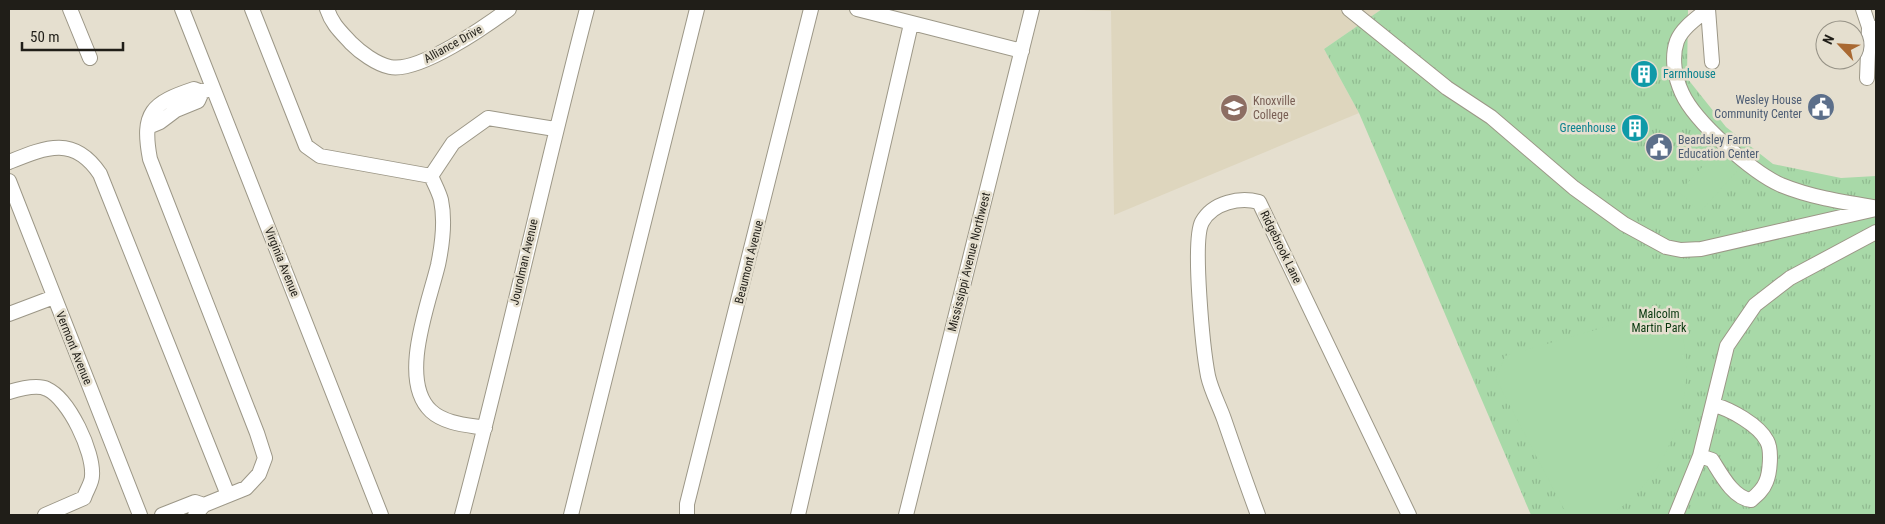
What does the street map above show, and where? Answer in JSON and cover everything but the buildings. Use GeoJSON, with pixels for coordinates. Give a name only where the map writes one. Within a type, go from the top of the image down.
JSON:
{"type":"FeatureCollection","features":[{"type":"Feature","properties":{"kind":"street"},"geometry":{"type":"LineString","coordinates":[[70,9],[90,58]]}},
{"type":"Feature","properties":{"kind":"street","name":"Virginia Avenue"},"geometry":{"type":"LineString","coordinates":[[182,9],[207,90],[381,515]]}},
{"type":"Feature","properties":{"kind":"street"},"geometry":{"type":"LineString","coordinates":[[252,9],[306,146],[320,156],[431,176]]}},
{"type":"Feature","properties":{"kind":"street","name":"Alliance Drive"},"geometry":{"type":"LineString","coordinates":[[327,9],[332,22],[360,52],[390,67],[422,62],[477,32],[510,9]]}},
{"type":"Feature","properties":{"kind":"street","name":"Jourolman Avenue"},"geometry":{"type":"LineString","coordinates":[[462,515],[485,428],[555,129],[586,9]]}},
{"type":"Feature","properties":{"kind":"street"},"geometry":{"type":"LineString","coordinates":[[571,515],[697,9]]}},
{"type":"Feature","properties":{"kind":"street","name":"Beaumont Avenue"},"geometry":{"type":"LineString","coordinates":[[687,515],[687,504],[811,9]]}},
{"type":"Feature","properties":{"kind":"street"},"geometry":{"type":"LineString","coordinates":[[857,9],[1022,52]]}},
{"type":"Feature","properties":{"kind":"street","name":"Mississippi Avenue Northwest"},"geometry":{"type":"LineString","coordinates":[[906,515],[1032,9]]}},
{"type":"Feature","properties":{"kind":"street"},"geometry":{"type":"LineString","coordinates":[[1350,9],[1442,84],[1491,117],[1574,188],[1624,224],[1666,246],[1681,250],[1701,249],[1876,208]]}},
{"type":"Feature","properties":{"kind":"street"},"geometry":{"type":"LineString","coordinates":[[1708,9],[1688,25],[1677,40],[1674,54],[1678,82],[1690,106],[1737,154],[1757,171],[1780,184],[1809,194],[1876,208]]}},
{"type":"Feature","properties":{"kind":"street"},"geometry":{"type":"LineString","coordinates":[[1708,9],[1712,62]]}},
{"type":"Feature","properties":{"kind":"street"},"geometry":{"type":"LineString","coordinates":[[1863,9],[1873,27],[1867,78]]}},
{"type":"Feature","properties":{"kind":"street"},"geometry":{"type":"LineString","coordinates":[[798,515],[911,24]]}},
{"type":"Feature","properties":{"kind":"street"},"geometry":{"type":"LineString","coordinates":[[162,515],[195,502],[200,510],[246,488],[260,474],[265,458],[257,433],[150,159],[146,140],[148,127],[160,122],[176,110],[198,101],[207,90]]}},
{"type":"Feature","properties":{"kind":"street"},"geometry":{"type":"LineString","coordinates":[[431,176],[452,143],[488,118],[555,129]]}},
{"type":"Feature","properties":{"kind":"street"},"geometry":{"type":"LineString","coordinates":[[9,162],[55,146],[76,150],[90,159],[100,174],[228,496]]}},
{"type":"Feature","properties":{"kind":"street"},"geometry":{"type":"LineString","coordinates":[[431,176],[441,200],[439,253],[418,344],[415,375],[422,397],[431,411],[444,420],[485,428]]}},
{"type":"Feature","properties":{"kind":"street","name":"Vermont Avenue"},"geometry":{"type":"LineString","coordinates":[[9,180],[140,515]]}},
{"type":"Feature","properties":{"kind":"street","name":"Ridgebrook Lane"},"geometry":{"type":"LineString","coordinates":[[1258,515],[1208,376],[1197,260],[1199,231],[1203,220],[1214,210],[1232,201],[1246,199],[1259,202],[1409,515]]}},
{"type":"Feature","properties":{"kind":"street"},"geometry":{"type":"LineString","coordinates":[[1676,515],[1700,456],[1727,346],[1755,305],[1790,278],[1876,232]]}},
{"type":"Feature","properties":{"kind":"street"},"geometry":{"type":"LineString","coordinates":[[9,314],[54,297]]}},
{"type":"Feature","properties":{"kind":"street"},"geometry":{"type":"LineString","coordinates":[[9,392],[22,388],[46,388],[65,403],[84,437],[92,476],[84,498],[45,515]]}},
{"type":"Feature","properties":{"kind":"street"},"geometry":{"type":"LineString","coordinates":[[1700,456],[1712,460],[1726,482],[1744,499],[1751,500],[1761,491],[1766,481],[1770,448],[1767,439],[1728,408],[1714,405]]}},
{"type":"Feature","properties":{"kind":"shaded area","name":"Knoxville College"},"geometry":{"type":"Polygon","coordinates":[[[1051,9],[1382,9],[1324,49],[1359,113],[1114,215],[1111,11],[1051,9]]]}},
{"type":"Feature","properties":{"kind":"green space","name":"Malcolm Martin Park"},"geometry":{"type":"Polygon","coordinates":[[[1382,9],[1688,9],[1687,78],[1726,127],[1773,164],[1841,178],[1876,176],[1876,515],[1531,515],[1359,113],[1324,49],[1382,9]]]}},
{"type":"Feature","properties":{"kind":"green space"},"geometry":{"type":"Polygon","coordinates":[[[1718,150],[1739,169],[1700,212],[1679,192],[1718,150]]]}},
{"type":"Feature","properties":{"kind":"green space"},"geometry":{"type":"Polygon","coordinates":[[[1667,309],[1677,325],[1684,343],[1686,366],[1685,391],[1680,416],[1660,463],[1645,484],[1628,501],[1609,515],[1567,515],[1496,379],[1505,356],[1667,309]]]}},
{"type":"Feature","properties":{"kind":"place","name":"Farmhouse"},"geometry":{"type":"Point","coordinates":[1644,74]}},
{"type":"Feature","properties":{"kind":"place","name":"Wesley House Community Center"},"geometry":{"type":"Point","coordinates":[1821,107]}},
{"type":"Feature","properties":{"kind":"place","name":"Knoxville College"},"geometry":{"type":"Point","coordinates":[1234,108]}},
{"type":"Feature","properties":{"kind":"place","name":"Greenhouse"},"geometry":{"type":"Point","coordinates":[1635,128]}},
{"type":"Feature","properties":{"kind":"place","name":"Beardsley Farm Education Center"},"geometry":{"type":"Point","coordinates":[1659,147]}}]}
